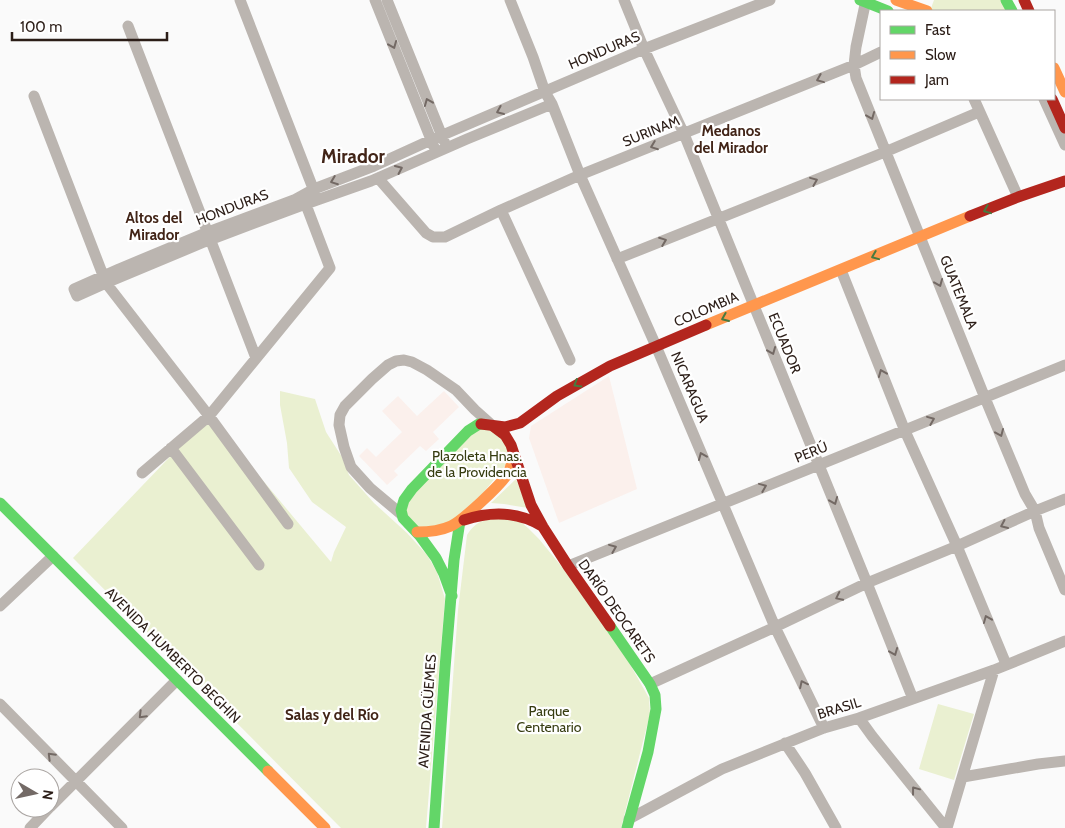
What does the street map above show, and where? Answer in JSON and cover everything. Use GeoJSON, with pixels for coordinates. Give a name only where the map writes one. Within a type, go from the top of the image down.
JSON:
{"type":"FeatureCollection","features":[{"type":"Feature","properties":{"kind":"street"},"geometry":{"type":"LineString","coordinates":[[240,0],[316,194]]}},
{"type":"Feature","properties":{"kind":"street"},"geometry":{"type":"LineString","coordinates":[[375,0],[442,150]]}},
{"type":"Feature","properties":{"kind":"street"},"geometry":{"type":"LineString","coordinates":[[386,0],[436,137]]}},
{"type":"Feature","properties":{"kind":"street","name":"NICARAGUA"},"geometry":{"type":"LineString","coordinates":[[510,0],[545,92],[552,104],[580,175],[656,346],[775,627],[824,728]]}},
{"type":"Feature","properties":{"kind":"street","name":"ECUADOR"},"geometry":{"type":"LineString","coordinates":[[624,0],[644,49],[684,134],[913,699]]}},
{"type":"Feature","properties":{"kind":"street","name":"HONDURAS"},"geometry":{"type":"LineString","coordinates":[[105,279],[294,200],[304,200],[436,137],[644,49],[770,0]]}},
{"type":"Feature","properties":{"kind":"street"},"geometry":{"type":"LineString","coordinates":[[896,0],[924,10]]}},
{"type":"Feature","properties":{"kind":"street"},"geometry":{"type":"LineString","coordinates":[[864,1],[886,10]]}},
{"type":"Feature","properties":{"kind":"street","name":"GUATEMALA"},"geometry":{"type":"LineString","coordinates":[[864,1],[854,65],[856,78],[985,398],[1034,511],[1039,528],[1065,590]]}},
{"type":"Feature","properties":{"kind":"street"},"geometry":{"type":"LineString","coordinates":[[128,26],[256,358]]}},
{"type":"Feature","properties":{"kind":"street","name":"SURINAM"},"geometry":{"type":"LineString","coordinates":[[378,178],[426,233],[433,237],[445,237],[580,175],[854,65],[880,52]]}},
{"type":"Feature","properties":{"kind":"street"},"geometry":{"type":"LineString","coordinates":[[1057,73],[1065,92]]}},
{"type":"Feature","properties":{"kind":"street"},"geometry":{"type":"LineString","coordinates":[[34,96],[105,279],[288,524]]}},
{"type":"Feature","properties":{"kind":"street"},"geometry":{"type":"LineString","coordinates":[[974,100],[1018,197]]}},
{"type":"Feature","properties":{"kind":"street"},"geometry":{"type":"LineString","coordinates":[[1044,100],[1065,145]]}},
{"type":"Feature","properties":{"kind":"street"},"geometry":{"type":"LineString","coordinates":[[1052,100],[1065,128]]}},
{"type":"Feature","properties":{"kind":"street","name":"HONDURAS"},"geometry":{"type":"LineString","coordinates":[[316,194],[378,178],[552,104]]}},
{"type":"Feature","properties":{"kind":"street"},"geometry":{"type":"LineString","coordinates":[[617,259],[885,152],[979,112]]}},
{"type":"Feature","properties":{"kind":"street","name":"COLOMBIA"},"geometry":{"type":"LineString","coordinates":[[401,514],[401,507],[407,494],[468,431],[479,424],[505,427],[520,423],[557,396],[610,366],[1018,197],[1065,181]]}},
{"type":"Feature","properties":{"kind":"street"},"geometry":{"type":"LineString","coordinates":[[142,473],[209,416],[330,268],[304,200]]}},
{"type":"Feature","properties":{"kind":"street"},"geometry":{"type":"LineString","coordinates":[[501,210],[570,360]]}},
{"type":"Feature","properties":{"kind":"street"},"geometry":{"type":"LineString","coordinates":[[841,270],[905,431],[957,546],[1006,664]]}},
{"type":"Feature","properties":{"kind":"street"},"geometry":{"type":"LineString","coordinates":[[452,596],[434,554],[417,532],[406,522],[401,514],[370,488],[352,467],[344,447],[339,425],[340,415],[345,406],[388,365],[404,360],[427,370],[456,390],[493,426]]}},
{"type":"Feature","properties":{"kind":"street","name":"PERÚ"},"geometry":{"type":"LineString","coordinates":[[568,566],[1065,365]]}},
{"type":"Feature","properties":{"kind":"street","name":"DARÍO DEOCARETS"},"geometry":{"type":"LineString","coordinates":[[493,426],[505,435],[531,505],[543,527],[650,684],[655,696],[656,709],[648,752],[628,824]]}},
{"type":"Feature","properties":{"kind":"street"},"geometry":{"type":"LineString","coordinates":[[171,448],[259,565]]}},
{"type":"Feature","properties":{"kind":"street"},"geometry":{"type":"LineString","coordinates":[[417,532],[438,531],[460,521],[507,475],[514,455]]}},
{"type":"Feature","properties":{"kind":"street"},"geometry":{"type":"LineString","coordinates":[[650,684],[867,583],[1065,499]]}},
{"type":"Feature","properties":{"kind":"street","name":"AVENIDA HUMBERTO BEGHIN"},"geometry":{"type":"LineString","coordinates":[[0,503],[325,828]]}},
{"type":"Feature","properties":{"kind":"street"},"geometry":{"type":"LineString","coordinates":[[460,521],[475,515],[510,514],[522,516],[543,527]]}},
{"type":"Feature","properties":{"kind":"street","name":"AVENIDA GÜEMES"},"geometry":{"type":"LineString","coordinates":[[434,828],[454,560],[460,521]]}},
{"type":"Feature","properties":{"kind":"street"},"geometry":{"type":"LineString","coordinates":[[0,606],[53,556]]}},
{"type":"Feature","properties":{"kind":"street","name":"BRASIL"},"geometry":{"type":"LineString","coordinates":[[628,824],[722,769],[784,743],[994,670],[1065,641]]}},
{"type":"Feature","properties":{"kind":"street"},"geometry":{"type":"LineString","coordinates":[[947,828],[994,670]]}},
{"type":"Feature","properties":{"kind":"street"},"geometry":{"type":"LineString","coordinates":[[60,798],[177,680]]}},
{"type":"Feature","properties":{"kind":"street"},"geometry":{"type":"LineString","coordinates":[[0,704],[122,828]]}},
{"type":"Feature","properties":{"kind":"street"},"geometry":{"type":"LineString","coordinates":[[859,718],[947,828]]}},
{"type":"Feature","properties":{"kind":"street"},"geometry":{"type":"LineString","coordinates":[[784,743],[805,773],[836,828]]}},
{"type":"Feature","properties":{"kind":"street"},"geometry":{"type":"LineString","coordinates":[[963,776],[1065,761]]}},
{"type":"Feature","properties":{"kind":"street"},"geometry":{"type":"LineString","coordinates":[[30,828],[40,818]]}},
{"type":"Feature","properties":{"kind":"shaded area"},"geometry":{"type":"Polygon","coordinates":[[[609,376],[637,489],[559,523],[529,438],[531,426],[609,376]]]}},
{"type":"Feature","properties":{"kind":"shaded area"},"geometry":{"type":"Polygon","coordinates":[[[444,391],[459,407],[433,432],[439,439],[426,451],[420,446],[394,471],[398,475],[387,485],[359,456],[367,448],[376,457],[402,432],[382,411],[398,396],[417,416],[444,391]]]}},
{"type":"Feature","properties":{"kind":"green space"},"geometry":{"type":"Polygon","coordinates":[[[934,0],[1006,0],[1011,10],[930,10],[934,0]]]}},
{"type":"Feature","properties":{"kind":"green space"},"geometry":{"type":"Polygon","coordinates":[[[280,391],[315,399],[326,432],[342,457],[349,475],[374,503],[407,533],[427,555],[437,572],[445,599],[426,828],[341,828],[73,558],[209,416],[331,562],[346,527],[312,502],[289,468],[287,443],[280,405],[280,391]]]}},
{"type":"Feature","properties":{"kind":"green space","name":"Plazoleta Hnas. de la Providencia"},"geometry":{"type":"Polygon","coordinates":[[[493,426],[514,455],[460,521],[417,532],[401,507],[468,431],[493,426]]]}},
{"type":"Feature","properties":{"kind":"green space"},"geometry":{"type":"Polygon","coordinates":[[[516,479],[528,508],[491,503],[516,479]]]}},
{"type":"Feature","properties":{"kind":"green space","name":"Parque Centenario"},"geometry":{"type":"Polygon","coordinates":[[[503,518],[521,522],[539,539],[562,567],[623,652],[649,698],[650,714],[621,828],[442,828],[458,610],[467,535],[478,523],[503,518]]]}},
{"type":"Feature","properties":{"kind":"green space"},"geometry":{"type":"Polygon","coordinates":[[[938,704],[974,714],[954,780],[919,769],[938,704]]]}},
{"type":"Feature","properties":{"kind":"traffic: fast"},"geometry":{"type":"LineString","coordinates":[[860,0],[885,10]]}},
{"type":"Feature","properties":{"kind":"traffic: fast"},"geometry":{"type":"LineString","coordinates":[[1006,0],[1011,10]]}},
{"type":"Feature","properties":{"kind":"traffic: fast"},"geometry":{"type":"LineString","coordinates":[[452,596],[436,558],[420,536],[403,518],[401,510],[404,500],[412,489],[468,431],[481,424]]}},
{"type":"Feature","properties":{"kind":"traffic: fast"},"geometry":{"type":"LineString","coordinates":[[0,503],[268,771]]}},
{"type":"Feature","properties":{"kind":"traffic: fast"},"geometry":{"type":"LineString","coordinates":[[434,828],[454,560],[460,521]]}},
{"type":"Feature","properties":{"kind":"traffic: fast"},"geometry":{"type":"LineString","coordinates":[[610,626],[650,684],[655,695],[656,709],[648,752],[627,828]]}},
{"type":"Feature","properties":{"kind":"traffic: slow"},"geometry":{"type":"LineString","coordinates":[[896,0],[924,10]]}},
{"type":"Feature","properties":{"kind":"traffic: slow"},"geometry":{"type":"LineString","coordinates":[[1055,70],[1065,92]]}},
{"type":"Feature","properties":{"kind":"traffic: slow"},"geometry":{"type":"LineString","coordinates":[[706,325],[970,216]]}},
{"type":"Feature","properties":{"kind":"traffic: slow"},"geometry":{"type":"LineString","coordinates":[[417,532],[443,529],[464,517],[504,478],[509,471],[514,455]]}},
{"type":"Feature","properties":{"kind":"traffic: slow"},"geometry":{"type":"LineString","coordinates":[[268,771],[325,828]]}},
{"type":"Feature","properties":{"kind":"traffic: jam"},"geometry":{"type":"LineString","coordinates":[[1024,0],[1029,10]]}},
{"type":"Feature","properties":{"kind":"traffic: jam"},"geometry":{"type":"LineString","coordinates":[[1052,100],[1065,128]]}},
{"type":"Feature","properties":{"kind":"traffic: jam"},"geometry":{"type":"LineString","coordinates":[[970,216],[1065,181]]}},
{"type":"Feature","properties":{"kind":"traffic: jam"},"geometry":{"type":"LineString","coordinates":[[481,424],[505,427],[520,423],[557,396],[610,366],[706,325]]}},
{"type":"Feature","properties":{"kind":"traffic: jam"},"geometry":{"type":"LineString","coordinates":[[493,426],[505,435],[511,445],[531,505],[543,527],[610,626]]}},
{"type":"Feature","properties":{"kind":"traffic: jam"},"geometry":{"type":"LineString","coordinates":[[464,520],[484,515],[504,514],[523,517],[542,526]]}},
{"type":"Feature","properties":{"kind":"district","name":"Medanos del Mirador"},"geometry":{"type":"Point","coordinates":[731,140]}},
{"type":"Feature","properties":{"kind":"district","name":"Mirador"},"geometry":{"type":"Point","coordinates":[353,156]}},
{"type":"Feature","properties":{"kind":"district","name":"Altos del Mirador"},"geometry":{"type":"Point","coordinates":[154,226]}},
{"type":"Feature","properties":{"kind":"district","name":"Salas y del Río"},"geometry":{"type":"Point","coordinates":[332,715]}}]}
